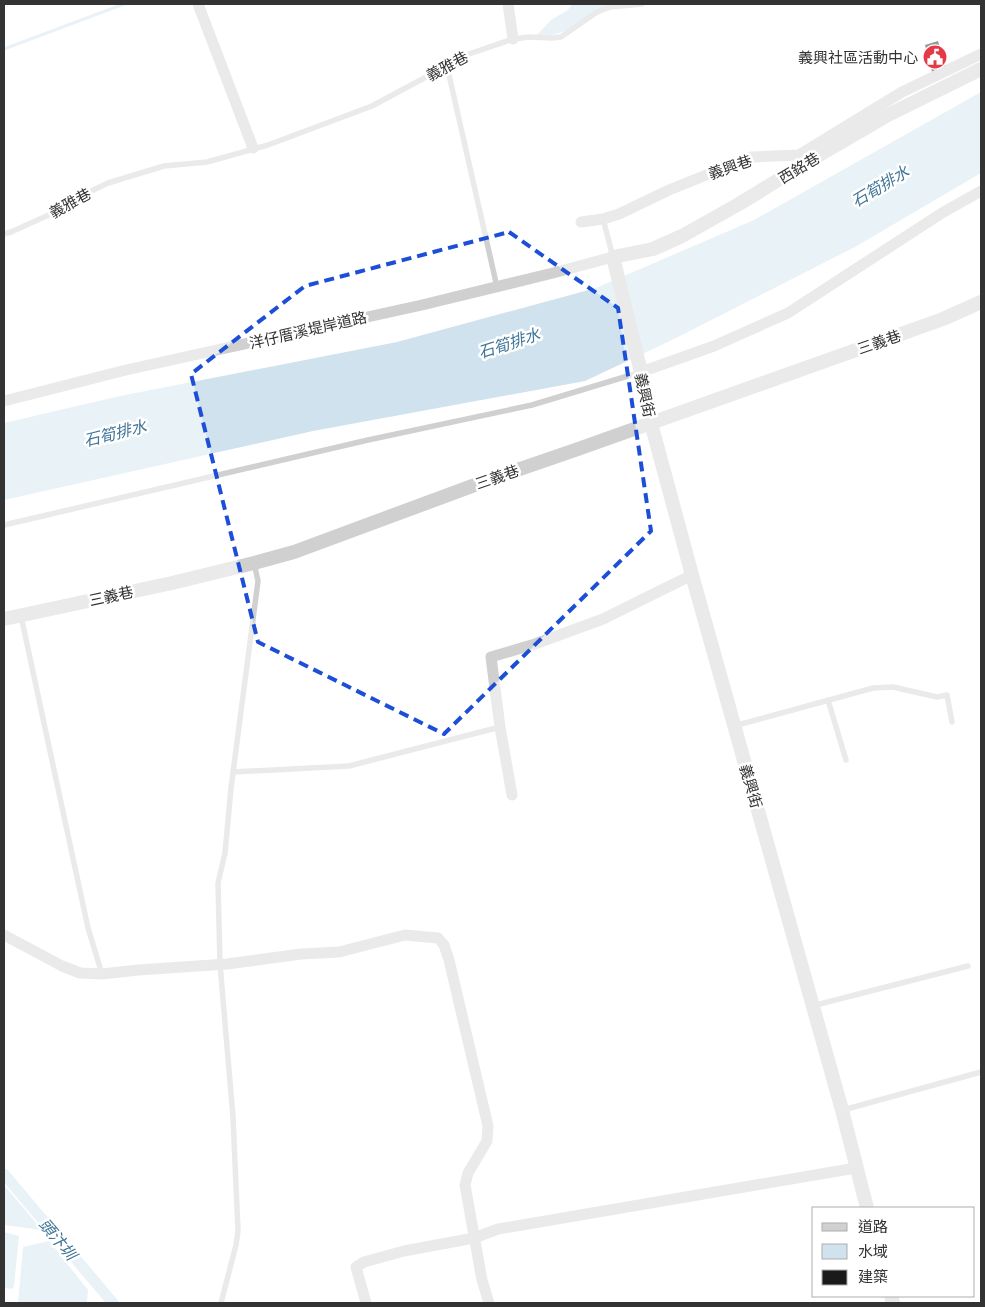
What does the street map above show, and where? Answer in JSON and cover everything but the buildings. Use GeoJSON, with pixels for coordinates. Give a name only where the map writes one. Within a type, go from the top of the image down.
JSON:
{"type":"FeatureCollection","features":[{"type":"Feature","properties":{"kind":"street"},"geometry":{"type":"LineString","coordinates":[[198,4],[253,148]]}},
{"type":"Feature","properties":{"kind":"street"},"geometry":{"type":"LineString","coordinates":[[508,4],[513,39]]}},
{"type":"Feature","properties":{"kind":"street","name":"義興巷"},"geometry":{"type":"LineString","coordinates":[[581,222],[604,219],[619,214],[669,190],[751,157],[799,155],[902,92],[981,54]]}},
{"type":"Feature","properties":{"kind":"street","name":"西銘巷"},"geometry":{"type":"LineString","coordinates":[[612,257],[653,249],[682,236],[888,115],[981,69]]}},
{"type":"Feature","properties":{"kind":"street"},"geometry":{"type":"LineString","coordinates":[[639,368],[714,346],[788,314],[942,213],[981,191]]}},
{"type":"Feature","properties":{"kind":"street","name":"洋仔厝溪堤岸道路"},"geometry":{"type":"LineString","coordinates":[[4,401],[126,370],[422,305],[612,257]]}},
{"type":"Feature","properties":{"kind":"street","name":"義興街"},"geometry":{"type":"LineString","coordinates":[[612,257],[651,423],[842,1110],[867,1207]]}},
{"type":"Feature","properties":{"kind":"street","name":"三義巷"},"geometry":{"type":"LineString","coordinates":[[4,619],[172,583],[294,552],[491,479],[981,305]]}},
{"type":"Feature","properties":{"kind":"street"},"geometry":{"type":"LineString","coordinates":[[512,795],[490,657],[535,644],[603,619],[692,575]]}},
{"type":"Feature","properties":{"kind":"street"},"geometry":{"type":"LineString","coordinates":[[4,935],[62,966],[80,973],[102,974],[220,964],[301,954],[339,952],[405,936],[438,938],[444,945],[449,960],[488,1126],[486,1141],[468,1173],[465,1185],[482,1280],[489,1303]]}},
{"type":"Feature","properties":{"kind":"street"},"geometry":{"type":"LineString","coordinates":[[366,1303],[356,1268],[364,1262],[404,1251],[474,1238],[498,1229],[856,1168]]}},
{"type":"Feature","properties":{"kind":"lane","name":"義雅巷"},"geometry":{"type":"LineString","coordinates":[[4,234],[62,209],[87,193],[108,183],[164,166],[207,162],[299,134],[372,106],[469,54],[513,39],[561,37],[597,12],[610,7],[642,4]]}},
{"type":"Feature","properties":{"kind":"lane"},"geometry":{"type":"LineString","coordinates":[[447,66],[497,286]]}},
{"type":"Feature","properties":{"kind":"lane"},"geometry":{"type":"LineString","coordinates":[[604,219],[612,257]]}},
{"type":"Feature","properties":{"kind":"lane"},"geometry":{"type":"LineString","coordinates":[[4,525],[368,440],[532,405],[639,368]]}},
{"type":"Feature","properties":{"kind":"lane"},"geometry":{"type":"LineString","coordinates":[[221,1303],[238,1231],[233,1117],[220,964],[218,883],[225,853],[233,772],[258,581],[254,563]]}},
{"type":"Feature","properties":{"kind":"lane"},"geometry":{"type":"LineString","coordinates":[[21,616],[88,928],[102,974]]}},
{"type":"Feature","properties":{"kind":"lane"},"geometry":{"type":"LineString","coordinates":[[734,726],[873,688],[893,687],[937,697],[947,695],[952,722]]}},
{"type":"Feature","properties":{"kind":"lane"},"geometry":{"type":"LineString","coordinates":[[828,700],[846,760]]}},
{"type":"Feature","properties":{"kind":"lane"},"geometry":{"type":"LineString","coordinates":[[233,772],[349,766],[500,727]]}},
{"type":"Feature","properties":{"kind":"lane"},"geometry":{"type":"LineString","coordinates":[[812,1006],[968,966]]}},
{"type":"Feature","properties":{"kind":"lane"},"geometry":{"type":"LineString","coordinates":[[842,1110],[981,1072]]}},
{"type":"Feature","properties":{"kind":"highlighted area"},"geometry":{"type":"Polygon","coordinates":[[[509,232],[618,308],[651,531],[444,734],[258,642],[191,374],[305,286],[509,232]]]}},
{"type":"Feature","properties":{"kind":"water"},"geometry":{"type":"Polygon","coordinates":[[[572,4],[615,4],[569,30],[552,35],[536,36],[551,20],[568,10],[572,4]]]}},
{"type":"Feature","properties":{"kind":"water","name":"石筍排水"},"geometry":{"type":"Polygon","coordinates":[[[981,92],[981,173],[855,247],[674,339],[585,381],[313,431],[4,500],[4,423],[120,396],[397,342],[596,288],[754,220],[981,92]]]}},
{"type":"Feature","properties":{"kind":"water"},"geometry":{"type":"Polygon","coordinates":[[[4,1185],[42,1230],[4,1225],[4,1185]]]}},
{"type":"Feature","properties":{"kind":"water"},"geometry":{"type":"Polygon","coordinates":[[[4,1232],[19,1236],[14,1286],[12,1289],[4,1288],[4,1232]]]}},
{"type":"Feature","properties":{"kind":"water"},"geometry":{"type":"Polygon","coordinates":[[[49,1241],[88,1290],[87,1303],[18,1303],[23,1247],[49,1241]]]}},
{"type":"Feature","properties":{"kind":"waterway"},"geometry":{"type":"LineString","coordinates":[[4,49],[124,4]]}},
{"type":"Feature","properties":{"kind":"waterway","name":"頭汴圳"},"geometry":{"type":"LineString","coordinates":[[4,1174],[113,1303]]}},
{"type":"Feature","properties":{"kind":"place","name":"義興社區活動中心"},"geometry":{"type":"Point","coordinates":[935,57]}}]}
